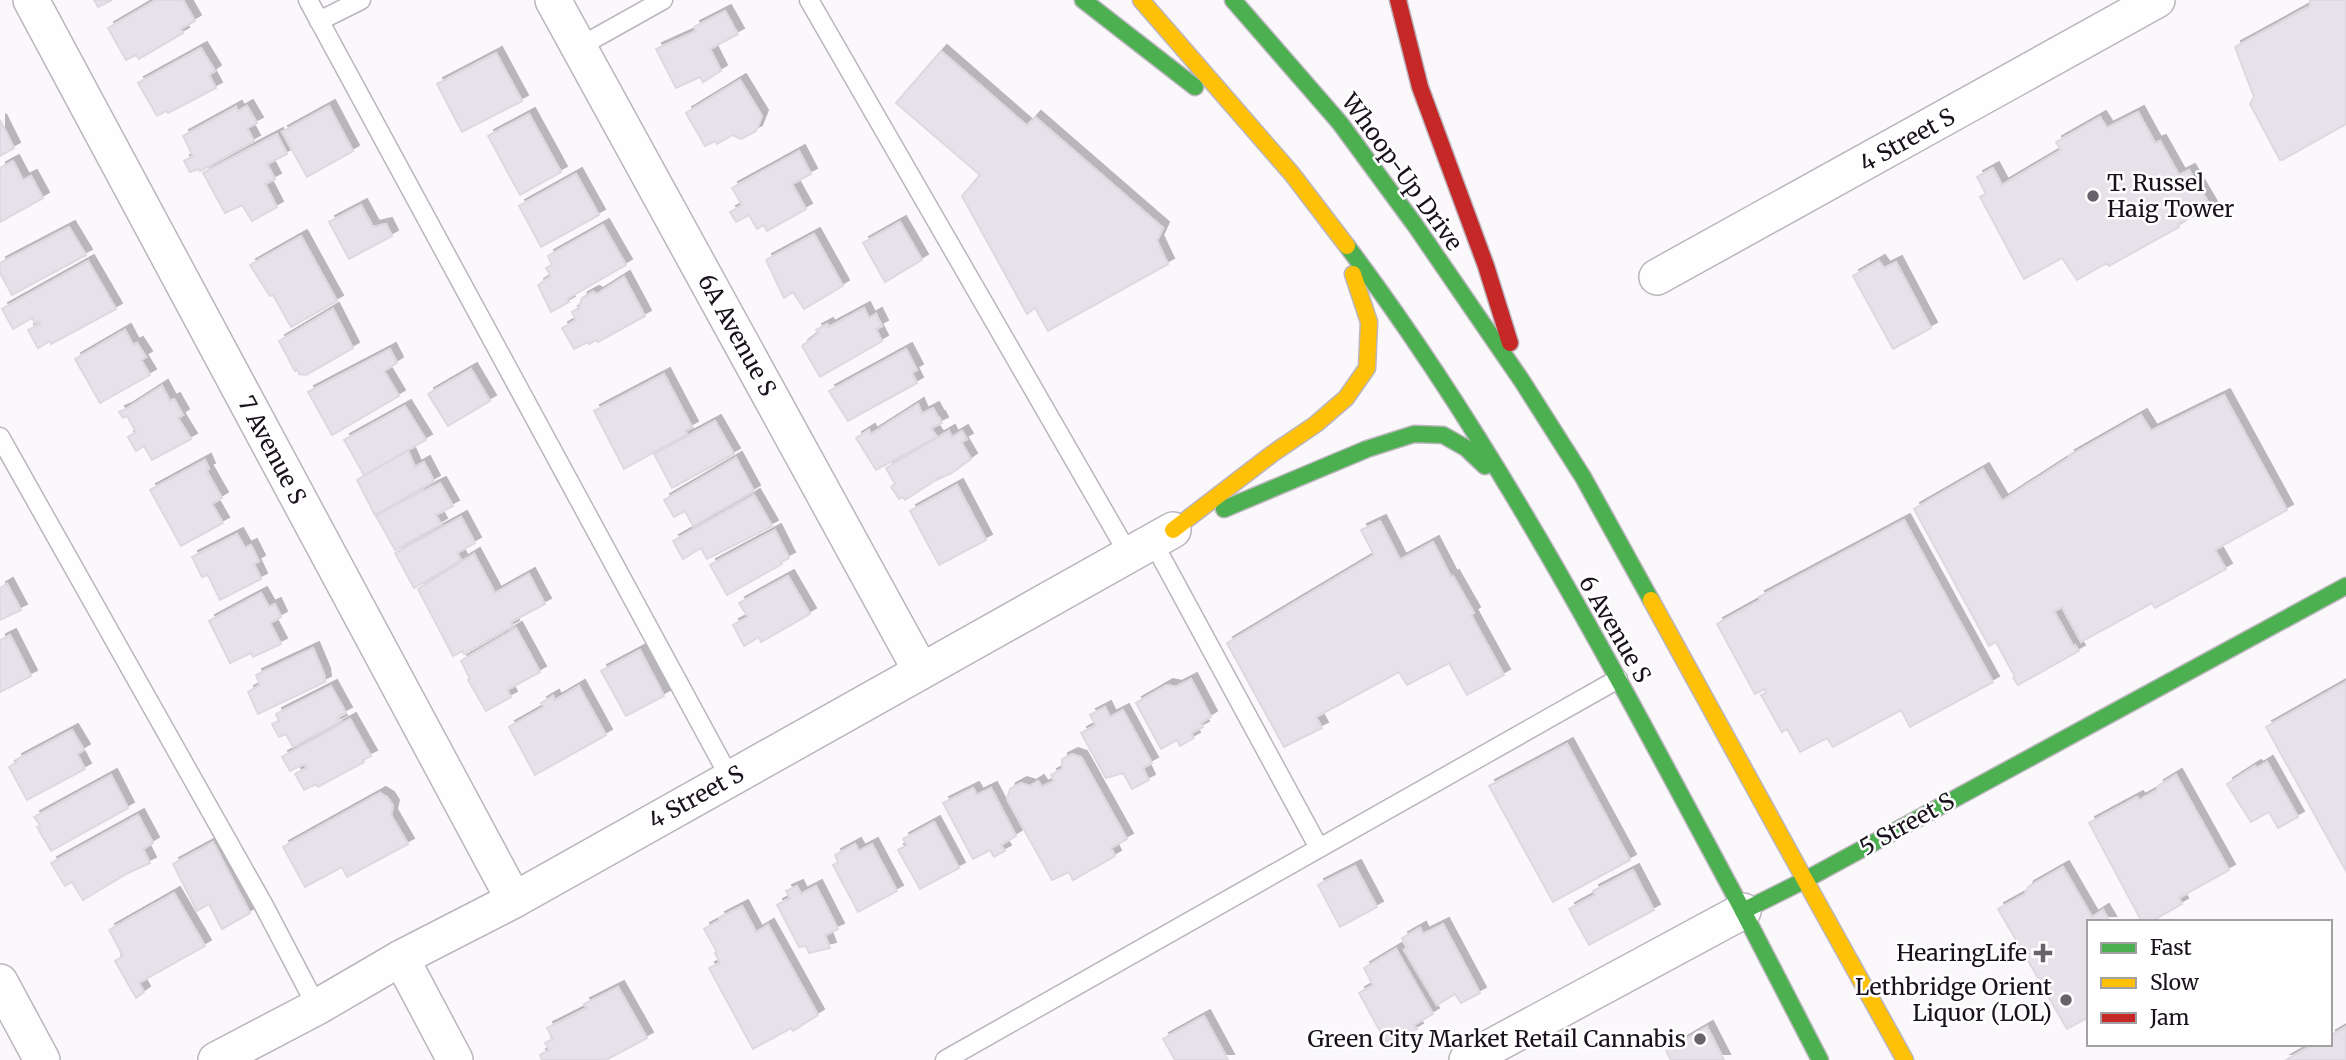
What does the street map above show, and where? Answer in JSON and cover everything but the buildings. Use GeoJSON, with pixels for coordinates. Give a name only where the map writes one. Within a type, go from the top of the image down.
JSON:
{"type":"FeatureCollection","features":[{"type":"Feature","properties":{"kind":"main road"},"geometry":{"type":"LineString","coordinates":[[1083,0],[1267,143]]}},
{"type":"Feature","properties":{"kind":"main road"},"geometry":{"type":"LineString","coordinates":[[1141,0],[1267,143],[1340,239],[1369,322],[1367,368],[1346,398],[1316,424],[1152,542]]}},
{"type":"Feature","properties":{"kind":"main road","name":"Whoop-Up Drive"},"geometry":{"type":"LineString","coordinates":[[1233,0],[1340,123],[1415,225],[1522,381]]}},
{"type":"Feature","properties":{"kind":"main road"},"geometry":{"type":"LineString","coordinates":[[1398,0],[1420,87],[1486,266],[1522,381]]}},
{"type":"Feature","properties":{"kind":"main road","name":"6 Avenue S"},"geometry":{"type":"LineString","coordinates":[[1340,239],[1420,348],[1506,485],[1618,679],[1820,1060]]}},
{"type":"Feature","properties":{"kind":"main road","name":"6 Avenue S"},"geometry":{"type":"LineString","coordinates":[[1522,381],[1583,477],[1905,1060]]}},
{"type":"Feature","properties":{"kind":"main road"},"geometry":{"type":"LineString","coordinates":[[1152,542],[1345,457],[1414,433],[1443,435],[1466,448],[1506,485]]}},
{"type":"Feature","properties":{"kind":"main road","name":"5 Street S"},"geometry":{"type":"LineString","coordinates":[[1743,911],[1805,880],[2346,586]]}},
{"type":"Feature","properties":{"kind":"street","name":"7 Avenue S"},"geometry":{"type":"LineString","coordinates":[[31,0],[514,900]]}},
{"type":"Feature","properties":{"kind":"street","name":"6A Avenue S"},"geometry":{"type":"LineString","coordinates":[[553,0],[921,671]]}},
{"type":"Feature","properties":{"kind":"street","name":"4 Street S"},"geometry":{"type":"LineString","coordinates":[[1657,277],[2157,0]]}},
{"type":"Feature","properties":{"kind":"street","name":"4 Street S"},"geometry":{"type":"LineString","coordinates":[[216,1060],[317,1007],[401,958],[514,900],[1152,542]]}},
{"type":"Feature","properties":{"kind":"street","name":"5 Street S"},"geometry":{"type":"LineString","coordinates":[[1467,1060],[1743,911]]}},
{"type":"Feature","properties":{"kind":"street"},"geometry":{"type":"LineString","coordinates":[[401,958],[454,1060]]}},
{"type":"Feature","properties":{"kind":"street"},"geometry":{"type":"LineString","coordinates":[[0,982],[42,1060]]}},
{"type":"Feature","properties":{"kind":"lane"},"geometry":{"type":"LineString","coordinates":[[308,0],[730,778]]}},
{"type":"Feature","properties":{"kind":"lane"},"geometry":{"type":"LineString","coordinates":[[319,21],[361,0]]}},
{"type":"Feature","properties":{"kind":"lane"},"geometry":{"type":"LineString","coordinates":[[579,47],[663,0]]}},
{"type":"Feature","properties":{"kind":"lane"},"geometry":{"type":"LineString","coordinates":[[809,0],[1152,542],[1319,848]]}},
{"type":"Feature","properties":{"kind":"lane"},"geometry":{"type":"LineString","coordinates":[[0,436],[263,904],[317,1007]]}},
{"type":"Feature","properties":{"kind":"lane"},"geometry":{"type":"LineString","coordinates":[[945,1060],[1618,679]]}},
{"type":"Feature","properties":{"kind":"traffic: fast"},"geometry":{"type":"LineString","coordinates":[[1083,0],[1195,87]]}},
{"type":"Feature","properties":{"kind":"traffic: fast"},"geometry":{"type":"LineString","coordinates":[[1233,0],[1340,123],[1415,225],[1522,381],[1583,477],[1651,600]]}},
{"type":"Feature","properties":{"kind":"traffic: fast"},"geometry":{"type":"LineString","coordinates":[[1347,246],[1404,324],[1508,487],[1605,655],[1743,911]]}},
{"type":"Feature","properties":{"kind":"traffic: fast"},"geometry":{"type":"LineString","coordinates":[[1224,509],[1367,449],[1414,434],[1443,435],[1466,448],[1485,466]]}},
{"type":"Feature","properties":{"kind":"traffic: fast"},"geometry":{"type":"LineString","coordinates":[[1820,1060],[1743,911],[1805,880],[2346,586]]}},
{"type":"Feature","properties":{"kind":"traffic: slow"},"geometry":{"type":"LineString","coordinates":[[1141,0],[1292,174],[1347,246]]}},
{"type":"Feature","properties":{"kind":"traffic: slow"},"geometry":{"type":"LineString","coordinates":[[1173,530],[1272,454],[1316,424],[1346,398],[1367,368],[1369,322],[1353,274]]}},
{"type":"Feature","properties":{"kind":"traffic: slow"},"geometry":{"type":"LineString","coordinates":[[1651,600],[1805,880]]}},
{"type":"Feature","properties":{"kind":"traffic: slow"},"geometry":{"type":"LineString","coordinates":[[1805,880],[1905,1060]]}},
{"type":"Feature","properties":{"kind":"traffic: jam"},"geometry":{"type":"LineString","coordinates":[[1398,0],[1420,87],[1486,266],[1510,343]]}},
{"type":"Feature","properties":{"kind":"place","name":"T. Russel Haig Tower"},"geometry":{"type":"Point","coordinates":[2093,196]}},
{"type":"Feature","properties":{"kind":"place","name":"HearingLife"},"geometry":{"type":"Point","coordinates":[2043,953]}},
{"type":"Feature","properties":{"kind":"place","name":"Lethbridge Orient Liquor (LOL)"},"geometry":{"type":"Point","coordinates":[2066,1000]}},
{"type":"Feature","properties":{"kind":"place","name":"Green City Market Retail Cannabis"},"geometry":{"type":"Point","coordinates":[1700,1039]}}]}
